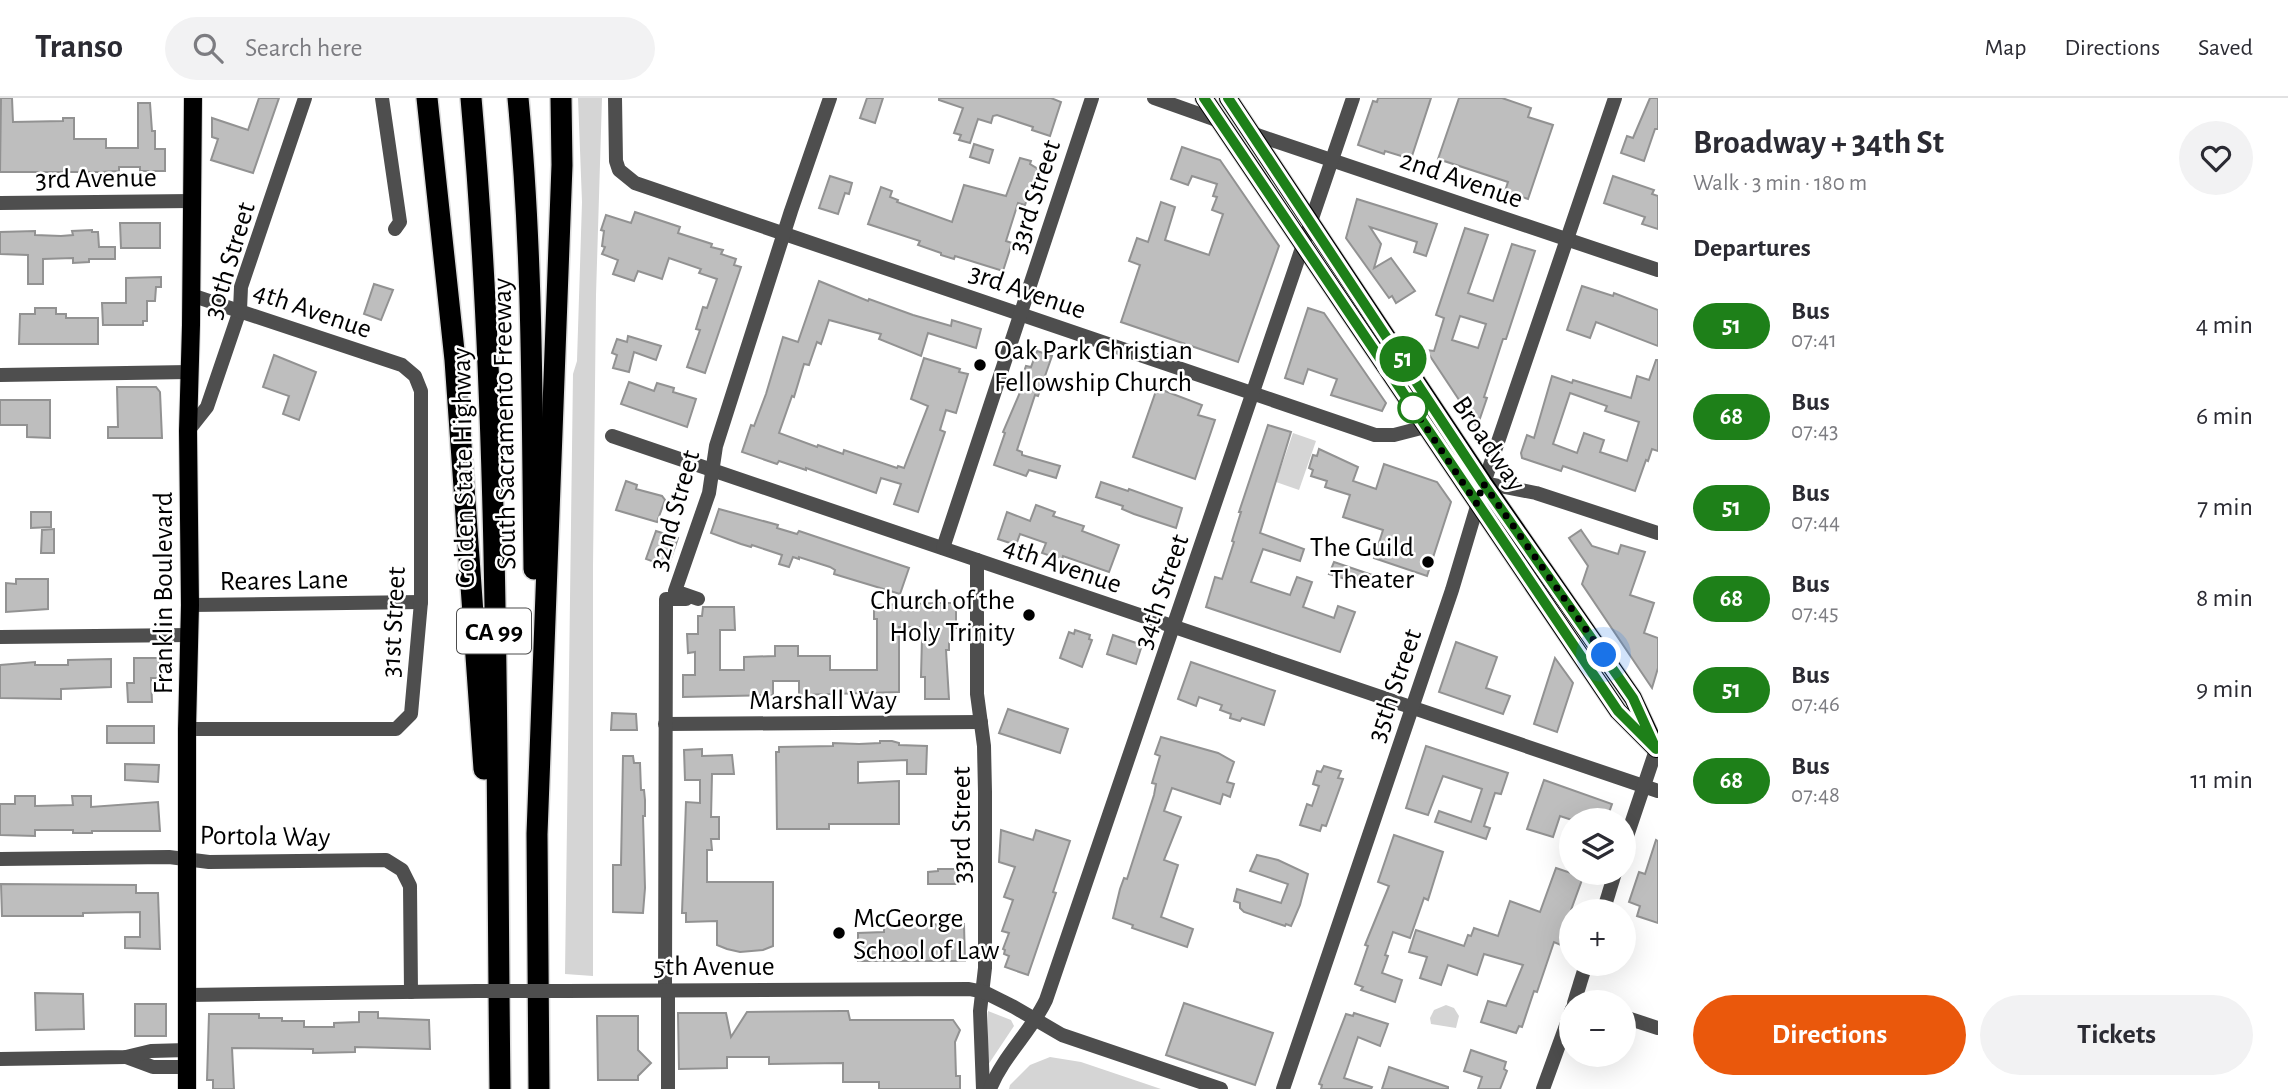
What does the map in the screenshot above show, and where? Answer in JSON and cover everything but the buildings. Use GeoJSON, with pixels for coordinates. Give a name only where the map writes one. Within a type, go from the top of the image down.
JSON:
{"type":"FeatureCollection","features":[{"type":"Feature","properties":{"kind":"highway"},"geometry":{"type":"LineString","coordinates":[[427,98],[455,360],[472,623],[498,935]]}},
{"type":"Feature","properties":{"kind":"highway","name":"Golden State Highway"},"geometry":{"type":"LineString","coordinates":[[471,98],[486,312],[497,757],[500,1089]]}},
{"type":"Feature","properties":{"kind":"highway","name":"South Sacramento Freeway"},"geometry":{"type":"LineString","coordinates":[[518,98],[530,303],[537,834]]}},
{"type":"Feature","properties":{"kind":"highway"},"geometry":{"type":"LineString","coordinates":[[539,1089],[537,834],[562,165],[561,98]]}},
{"type":"Feature","properties":{"kind":"main road","name":"Franklin Boulevard"},"geometry":{"type":"LineString","coordinates":[[187,1089],[186,858],[190,635],[188,431],[193,98]]}},
{"type":"Feature","properties":{"kind":"main road","name":"Broadway"},"geometry":{"type":"LineString","coordinates":[[1204,98],[1618,711],[1657,748]]}},
{"type":"Feature","properties":{"kind":"main road","name":"Broadway"},"geometry":{"type":"LineString","coordinates":[[1228,98],[1483,483],[1633,698],[1657,748]]}},
{"type":"Feature","properties":{"kind":"street","name":"30th Street"},"geometry":{"type":"LineString","coordinates":[[188,431],[207,407],[240,310],[242,287],[305,98]]}},
{"type":"Feature","properties":{"kind":"street"},"geometry":{"type":"LineString","coordinates":[[382,98],[400,222],[395,229]]}},
{"type":"Feature","properties":{"kind":"street","name":"3rd Avenue"},"geometry":{"type":"LineString","coordinates":[[615,98],[615,155],[619,170],[635,183],[1376,435],[1394,435],[1425,426]]}},
{"type":"Feature","properties":{"kind":"street","name":"32nd Street"},"geometry":{"type":"LineString","coordinates":[[668,1089],[666,599],[698,599],[675,591],[709,493],[716,446],[830,98]]}},
{"type":"Feature","properties":{"kind":"street","name":"33rd Street"},"geometry":{"type":"LineString","coordinates":[[943,548],[1092,98]]}},
{"type":"Feature","properties":{"kind":"street"},"geometry":{"type":"LineString","coordinates":[[1154,98],[1219,121]]}},
{"type":"Feature","properties":{"kind":"street","name":"34th Street"},"geometry":{"type":"LineString","coordinates":[[990,1089],[1000,1070],[1036,1020],[1046,1000],[1353,98]]}},
{"type":"Feature","properties":{"kind":"street","name":"35th Street"},"geometry":{"type":"LineString","coordinates":[[1283,1089],[1452,590],[1483,483],[1615,98]]}},
{"type":"Feature","properties":{"kind":"street","name":"2nd Avenue"},"geometry":{"type":"LineString","coordinates":[[1251,133],[1658,270]]}},
{"type":"Feature","properties":{"kind":"street","name":"3rd Avenue"},"geometry":{"type":"LineString","coordinates":[[0,203],[192,201]]}},
{"type":"Feature","properties":{"kind":"street","name":"4th Avenue"},"geometry":{"type":"LineString","coordinates":[[191,295],[402,365],[415,376]]}},
{"type":"Feature","properties":{"kind":"street"},"geometry":{"type":"LineString","coordinates":[[0,375],[189,372]]}},
{"type":"Feature","properties":{"kind":"street","name":"31st Street"},"geometry":{"type":"LineString","coordinates":[[187,729],[396,729],[411,714],[421,602],[421,391],[415,376]]}},
{"type":"Feature","properties":{"kind":"street","name":"4th Avenue"},"geometry":{"type":"LineString","coordinates":[[612,436],[1658,791]]}},
{"type":"Feature","properties":{"kind":"street"},"geometry":{"type":"LineString","coordinates":[[1483,483],[1536,493],[1658,533]]}},
{"type":"Feature","properties":{"kind":"street","name":"33rd Street"},"geometry":{"type":"LineString","coordinates":[[977,560],[977,694],[985,792],[984,992],[980,1011],[983,1089]]}},
{"type":"Feature","properties":{"kind":"street","name":"Reares Lane"},"geometry":{"type":"LineString","coordinates":[[190,605],[421,602]]}},
{"type":"Feature","properties":{"kind":"street"},"geometry":{"type":"LineString","coordinates":[[0,637],[190,635]]}},
{"type":"Feature","properties":{"kind":"street","name":"Marshall Way"},"geometry":{"type":"LineString","coordinates":[[665,724],[981,722]]}},
{"type":"Feature","properties":{"kind":"street"},"geometry":{"type":"LineString","coordinates":[[1635,808],[1657,748]]}},
{"type":"Feature","properties":{"kind":"street","name":"Portola Way"},"geometry":{"type":"LineString","coordinates":[[0,859],[186,858],[209,862],[386,860],[402,870],[410,887],[411,992]]}},
{"type":"Feature","properties":{"kind":"street","name":"5th Avenue"},"geometry":{"type":"LineString","coordinates":[[188,995],[969,989],[984,992],[1062,1035],[1221,1089]]}},
{"type":"Feature","properties":{"kind":"street"},"geometry":{"type":"LineString","coordinates":[[1636,1021],[1658,1028]]}},
{"type":"Feature","properties":{"kind":"street"},"geometry":{"type":"LineString","coordinates":[[1543,1089],[1559,1046]]}},
{"type":"Feature","properties":{"kind":"street"},"geometry":{"type":"LineString","coordinates":[[0,1059],[127,1057],[151,1051],[187,1059]]}},
{"type":"Feature","properties":{"kind":"shaded area"},"geometry":{"type":"Polygon","coordinates":[[[578,98],[602,98],[596,295],[593,566],[593,976],[565,974],[573,374],[577,361],[582,202],[578,98]]]}},
{"type":"Feature","properties":{"kind":"shaded area"},"geometry":{"type":"Polygon","coordinates":[[[1293,433],[1316,441],[1299,490],[1276,482],[1293,433]]]}},
{"type":"Feature","properties":{"kind":"shaded area"},"geometry":{"type":"Polygon","coordinates":[[[1446,1005],[1454,1008],[1459,1016],[1456,1028],[1431,1024],[1430,1018],[1434,1010],[1446,1005]]]}},
{"type":"Feature","properties":{"kind":"shaded area"},"geometry":{"type":"Polygon","coordinates":[[[988,1011],[1011,1020],[1014,1026],[988,1065],[988,1011]]]}},
{"type":"Feature","properties":{"kind":"shaded area"},"geometry":{"type":"Polygon","coordinates":[[[1050,1057],[1081,1062],[1161,1089],[1009,1089],[1030,1065],[1050,1057]]]}},
{"type":"Feature","properties":{"kind":"bus line","name":"51"},"geometry":{"type":"LineString","coordinates":[[1204,98],[1618,711],[1656,749],[1633,698],[1483,483],[1463,449],[1228,98]]}},
{"type":"Feature","properties":{"kind":"place","name":"Oak Park Christian Fellowship Church"},"geometry":{"type":"Point","coordinates":[980,365]}},
{"type":"Feature","properties":{"kind":"place","name":"The Guild Theater"},"geometry":{"type":"Point","coordinates":[1428,562]}},
{"type":"Feature","properties":{"kind":"place","name":"Church of the Holy Trinity"},"geometry":{"type":"Point","coordinates":[1029,615]}},
{"type":"Feature","properties":{"kind":"place","name":"McGeorge School of Law"},"geometry":{"type":"Point","coordinates":[839,933]}},
{"type":"Feature","properties":{"kind":"route"},"geometry":{"type":"LineString","coordinates":[[1413,408],[1410,403],[1477,504],[1483,483],[1604,655]]}}]}
